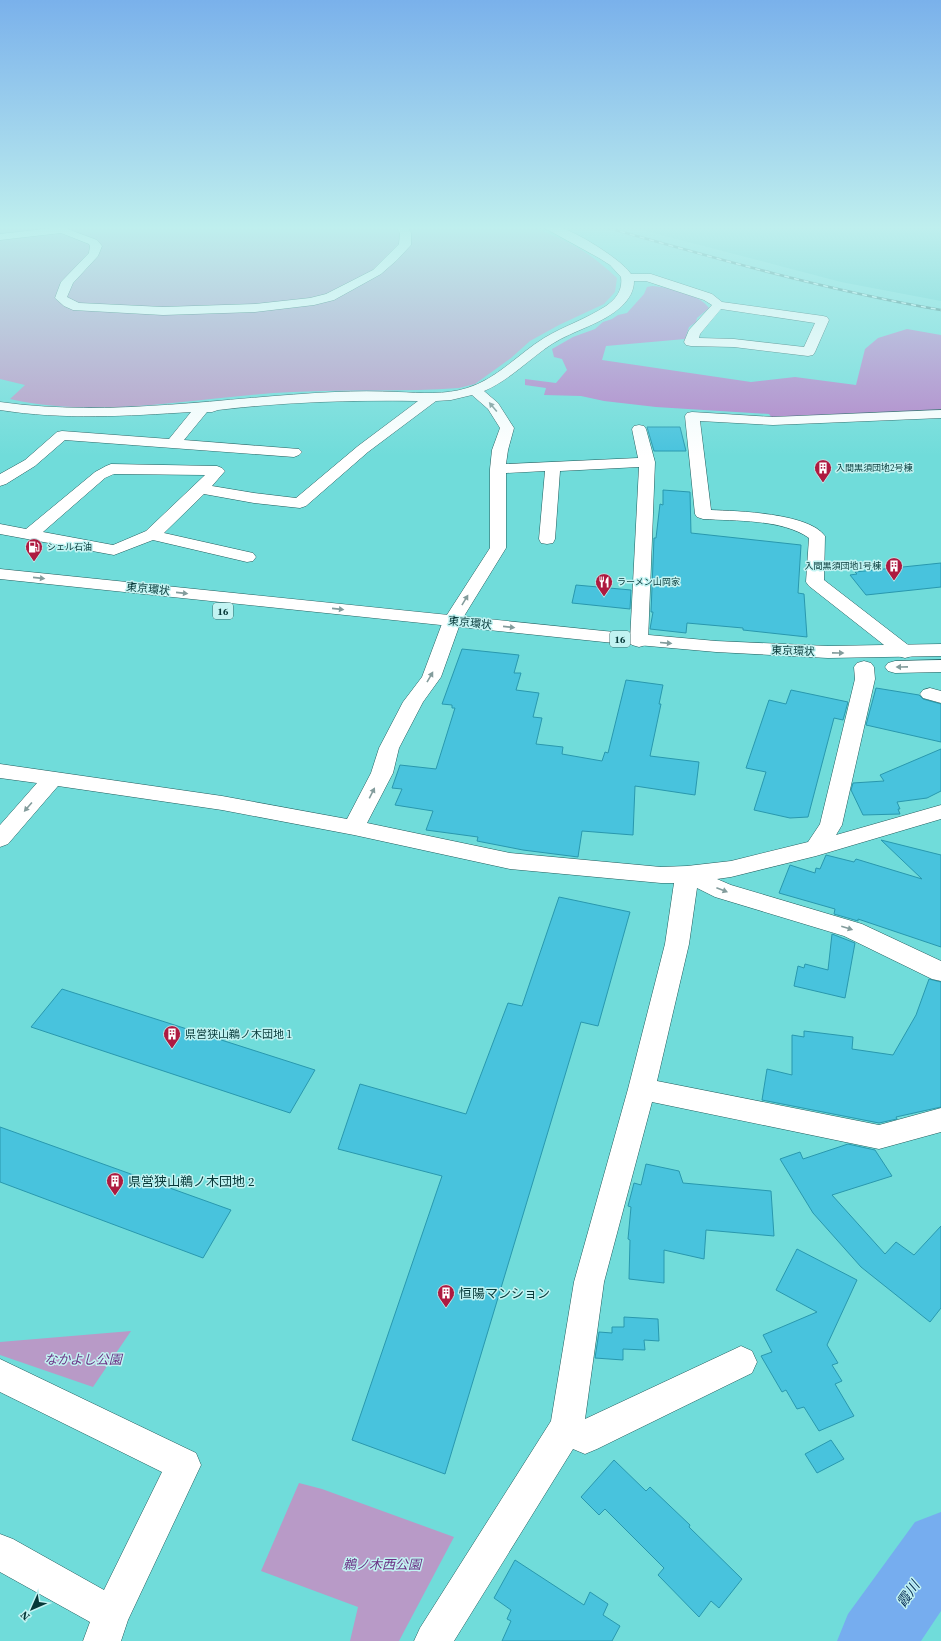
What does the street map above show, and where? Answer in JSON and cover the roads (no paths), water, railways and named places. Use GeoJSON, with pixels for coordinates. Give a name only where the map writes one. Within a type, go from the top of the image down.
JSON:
{"type":"FeatureCollection","features":[{"type":"Feature","properties":{"kind":"main road"},"geometry":{"type":"LineString","coordinates":[[67,303],[77,307],[93,309],[163,311],[269,307],[305,303]]}},
{"type":"Feature","properties":{"kind":"main road"},"geometry":{"type":"LineString","coordinates":[[0,406],[21,410],[71,412],[203,407],[287,399],[458,395],[475,391],[495,381],[545,343],[610,309],[618,303]]}},
{"type":"Feature","properties":{"kind":"main road"},"geometry":{"type":"LineString","coordinates":[[718,305],[786,314],[823,320],[808,352],[734,343],[691,342],[694,333],[718,305]]}},
{"type":"Feature","properties":{"kind":"main road"},"geometry":{"type":"LineString","coordinates":[[354,828],[382,773],[389,748],[413,702],[430,677],[450,628],[498,548],[498,469],[500,450],[507,428],[493,406],[475,391]]}},
{"type":"Feature","properties":{"kind":"main road"},"geometry":{"type":"LineString","coordinates":[[201,488],[269,500],[300,503],[363,449],[434,396]]}},
{"type":"Feature","properties":{"kind":"main road"},"geometry":{"type":"LineString","coordinates":[[203,407],[282,413]]}},
{"type":"Feature","properties":{"kind":"main road"},"geometry":{"type":"LineString","coordinates":[[173,444],[203,407]]}},
{"type":"Feature","properties":{"kind":"main road"},"geometry":{"type":"LineString","coordinates":[[905,652],[815,582],[817,536],[813,532],[799,525],[769,520],[703,514],[692,416],[773,422],[941,414]]}},
{"type":"Feature","properties":{"kind":"main road"},"geometry":{"type":"LineString","coordinates":[[639,429],[647,462],[639,641]]}},
{"type":"Feature","properties":{"kind":"main road"},"geometry":{"type":"LineString","coordinates":[[0,481],[30,463],[62,435],[294,452]]}},
{"type":"Feature","properties":{"kind":"main road"},"geometry":{"type":"LineString","coordinates":[[498,469],[647,462]]}},
{"type":"Feature","properties":{"kind":"main road"},"geometry":{"type":"LineString","coordinates":[[547,539],[553,466]]}},
{"type":"Feature","properties":{"kind":"main road"},"geometry":{"type":"LineString","coordinates":[[3,533],[30,534],[114,550],[152,535],[201,488],[217,470],[111,469],[100,475],[30,534]]}},
{"type":"Feature","properties":{"kind":"main road"},"geometry":{"type":"LineString","coordinates":[[152,535],[247,557]]}},
{"type":"Feature","properties":{"kind":"main road","name":"東京環状"},"geometry":{"type":"LineString","coordinates":[[0,574],[450,628],[672,657],[795,665],[864,667],[941,666]]}},
{"type":"Feature","properties":{"kind":"main road","name":"東京環状"},"geometry":{"type":"LineString","coordinates":[[0,589],[450,628],[795,652],[905,652],[941,650]]}},
{"type":"Feature","properties":{"kind":"main road"},"geometry":{"type":"LineString","coordinates":[[816,848],[831,825],[865,678],[864,667]]}},
{"type":"Feature","properties":{"kind":"main road"},"geometry":{"type":"LineString","coordinates":[[0,771],[222,803],[354,828],[510,861],[622,873],[661,875],[687,874],[731,869],[816,848],[941,812]]}},
{"type":"Feature","properties":{"kind":"main road"},"geometry":{"type":"LineString","coordinates":[[0,839],[53,778]]}},
{"type":"Feature","properties":{"kind":"main road"},"geometry":{"type":"LineString","coordinates":[[687,874],[723,891],[853,930],[941,972]]}},
{"type":"Feature","properties":{"kind":"main road"},"geometry":{"type":"LineString","coordinates":[[433,1641],[567,1428],[589,1282],[642,1088],[677,944],[687,874]]}},
{"type":"Feature","properties":{"kind":"main road"},"geometry":{"type":"LineString","coordinates":[[642,1088],[879,1137],[941,1120]]}},
{"type":"Feature","properties":{"kind":"main road"},"geometry":{"type":"LineString","coordinates":[[567,1428],[585,1438],[741,1362]]}},
{"type":"Feature","properties":{"kind":"main road"},"geometry":{"type":"LineString","coordinates":[[0,1375],[184,1465],[106,1627],[0,1552]]}},
{"type":"Feature","properties":{"kind":"waterway","name":"霞川"},"geometry":{"type":"LineString","coordinates":[[875,1641],[941,1548]]}},
{"type":"Feature","properties":{"kind":"railway"},"geometry":{"type":"LineString","coordinates":[[901,303],[941,310]]}},
{"type":"Feature","properties":{"kind":"place","name":"入間黒須団地2号棟"},"geometry":{"type":"Point","coordinates":[823,483]}},
{"type":"Feature","properties":{"kind":"place","name":"シェル石油"},"geometry":{"type":"Point","coordinates":[34,562]}},
{"type":"Feature","properties":{"kind":"place","name":"入間黒須団地1号棟"},"geometry":{"type":"Point","coordinates":[894,581]}},
{"type":"Feature","properties":{"kind":"place","name":"ラーメン山岡家"},"geometry":{"type":"Point","coordinates":[604,597]}},
{"type":"Feature","properties":{"kind":"place","name":"県営狭山鵜ノ木団地 1"},"geometry":{"type":"Point","coordinates":[172,1049]}},
{"type":"Feature","properties":{"kind":"place","name":"県営狭山鵜ノ木団地 2"},"geometry":{"type":"Point","coordinates":[115,1196]}},
{"type":"Feature","properties":{"kind":"place","name":"恒陽マンション"},"geometry":{"type":"Point","coordinates":[446,1308]}},
{"type":"Feature","properties":{"kind":"park label","name":"なかよし公園"},"geometry":{"type":"Point","coordinates":[83,1359]}},
{"type":"Feature","properties":{"kind":"park label","name":"鵜ノ木西公園"},"geometry":{"type":"Point","coordinates":[382,1564]}}]}
